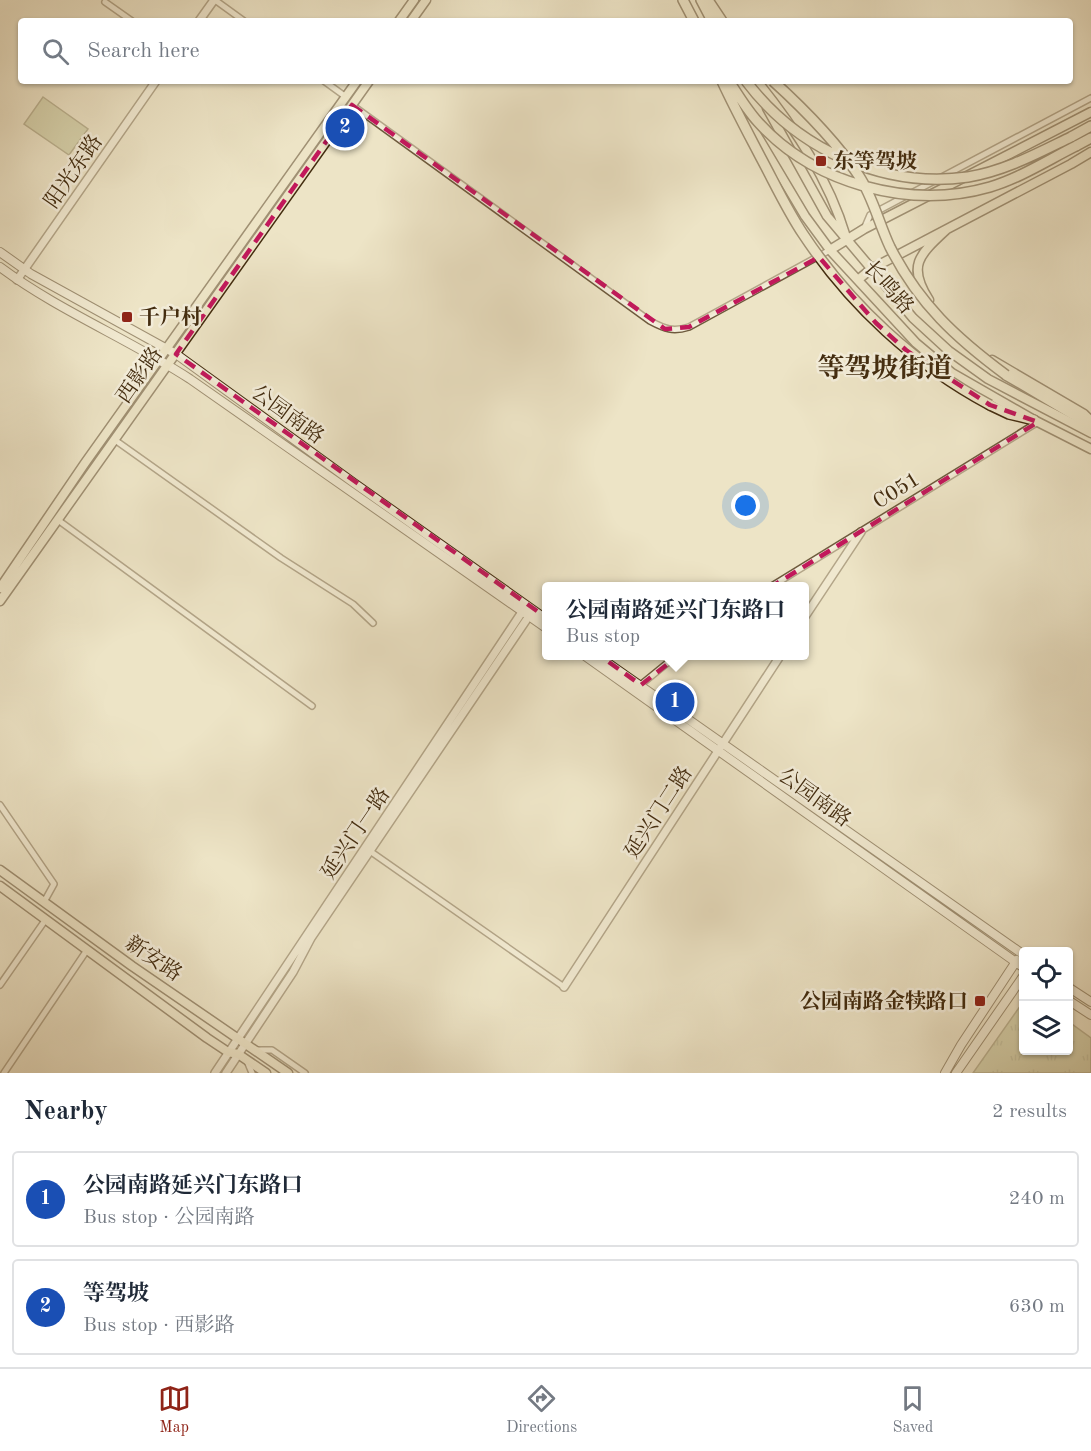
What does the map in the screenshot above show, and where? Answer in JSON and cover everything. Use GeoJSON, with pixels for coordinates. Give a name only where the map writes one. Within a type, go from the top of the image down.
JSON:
{"type":"FeatureCollection","features":[{"type":"Feature","properties":{"kind":"highway"},"geometry":{"type":"LineString","coordinates":[[682,0],[691,18]]}},
{"type":"Feature","properties":{"kind":"highway"},"geometry":{"type":"LineString","coordinates":[[701,0],[710,18]]}},
{"type":"Feature","properties":{"kind":"highway"},"geometry":{"type":"LineString","coordinates":[[707,0],[718,18]]}},
{"type":"Feature","properties":{"kind":"highway"},"geometry":{"type":"LineString","coordinates":[[727,84],[802,234],[826,266],[876,323],[908,351],[971,395],[1009,414],[1036,421]]}},
{"type":"Feature","properties":{"kind":"highway"},"geometry":{"type":"LineString","coordinates":[[728,84],[759,123],[778,141],[830,175],[886,191],[917,196],[952,194],[988,188],[1007,181],[1074,142],[1091,126]]}},
{"type":"Feature","properties":{"kind":"highway"},"geometry":{"type":"LineString","coordinates":[[749,84],[792,129],[810,141],[870,170],[907,177],[943,179],[969,177],[1002,169],[1074,142],[1091,138]]}},
{"type":"Feature","properties":{"kind":"highway"},"geometry":{"type":"LineString","coordinates":[[776,84],[806,111],[835,143],[861,178],[890,247],[908,279],[929,308],[972,350],[1006,375],[1091,426]]}},
{"type":"Feature","properties":{"kind":"main road"},"geometry":{"type":"LineString","coordinates":[[401,18],[414,0]]}},
{"type":"Feature","properties":{"kind":"main road"},"geometry":{"type":"LineString","coordinates":[[413,18],[426,0]]}},
{"type":"Feature","properties":{"kind":"main road","name":"西影路"},"geometry":{"type":"LineString","coordinates":[[0,588],[85,463],[355,84]]}},
{"type":"Feature","properties":{"kind":"main road","name":"西影路"},"geometry":{"type":"LineString","coordinates":[[0,601],[367,84]]}},
{"type":"Feature","properties":{"kind":"main road","name":"长鸣路"},"geometry":{"type":"LineString","coordinates":[[728,84],[805,216],[831,250],[900,327],[952,373],[1036,421],[1091,449]]}},
{"type":"Feature","properties":{"kind":"main road","name":"长鸣路"},"geometry":{"type":"LineString","coordinates":[[754,84],[827,216],[896,299],[930,335],[971,368],[1006,390],[1091,433]]}},
{"type":"Feature","properties":{"kind":"main road"},"geometry":{"type":"LineString","coordinates":[[759,84],[797,135],[838,209],[846,240]]}},
{"type":"Feature","properties":{"kind":"main road"},"geometry":{"type":"LineString","coordinates":[[1027,145],[1091,106]]}},
{"type":"Feature","properties":{"kind":"main road"},"geometry":{"type":"LineString","coordinates":[[831,250],[864,229],[1091,112]]}},
{"type":"Feature","properties":{"kind":"main road"},"geometry":{"type":"LineString","coordinates":[[859,279],[871,269],[1091,154]]}},
{"type":"Feature","properties":{"kind":"main road"},"geometry":{"type":"LineString","coordinates":[[946,230],[932,243],[920,259],[916,270],[918,284],[933,306],[972,345],[997,363],[1084,414],[1091,421]]}},
{"type":"Feature","properties":{"kind":"main road","name":"公园南路"},"geometry":{"type":"LineString","coordinates":[[0,252],[24,269],[176,354],[542,616]]}},
{"type":"Feature","properties":{"kind":"main road","name":"公园南路"},"geometry":{"type":"LineString","coordinates":[[0,267],[17,280],[168,365],[542,625]]}},
{"type":"Feature","properties":{"kind":"main road","name":"公园南路"},"geometry":{"type":"LineString","coordinates":[[592,660],[637,688],[1019,952]]}},
{"type":"Feature","properties":{"kind":"main road","name":"公园南路"},"geometry":{"type":"LineString","coordinates":[[603,660],[637,688]]}},
{"type":"Feature","properties":{"kind":"main road","name":"公园南路"},"geometry":{"type":"LineString","coordinates":[[720,746],[1019,966]]}},
{"type":"Feature","properties":{"kind":"main road","name":"新安路"},"geometry":{"type":"LineString","coordinates":[[0,870],[132,966],[288,1073]]}},
{"type":"Feature","properties":{"kind":"main road","name":"新安路"},"geometry":{"type":"LineString","coordinates":[[0,886],[228,1052],[238,1054],[266,1073]]}},
{"type":"Feature","properties":{"kind":"main road"},"geometry":{"type":"LineString","coordinates":[[945,1073],[961,1045],[1019,959]]}},
{"type":"Feature","properties":{"kind":"main road"},"geometry":{"type":"LineString","coordinates":[[956,1073],[1019,981]]}},
{"type":"Feature","properties":{"kind":"main road"},"geometry":{"type":"LineString","coordinates":[[1073,990],[1091,1002]]}},
{"type":"Feature","properties":{"kind":"main road"},"geometry":{"type":"LineString","coordinates":[[1070,1001],[1091,1015]]}},
{"type":"Feature","properties":{"kind":"street"},"geometry":{"type":"LineString","coordinates":[[201,18],[215,0],[240,18]]}},
{"type":"Feature","properties":{"kind":"street"},"geometry":{"type":"LineString","coordinates":[[105,2],[128,18]]}},
{"type":"Feature","properties":{"kind":"street","name":"阳光东路"},"geometry":{"type":"LineString","coordinates":[[17,280],[154,84]]}},
{"type":"Feature","properties":{"kind":"street"},"geometry":{"type":"LineString","coordinates":[[328,84],[345,97]]}},
{"type":"Feature","properties":{"kind":"street"},"geometry":{"type":"LineString","coordinates":[[864,229],[870,215],[1091,98]]}},
{"type":"Feature","properties":{"kind":"street"},"geometry":{"type":"LineString","coordinates":[[352,105],[650,321],[665,329],[676,331],[689,327],[831,250]]}},
{"type":"Feature","properties":{"kind":"street","name":"C051"},"geometry":{"type":"LineString","coordinates":[[779,582],[1036,421]]}},
{"type":"Feature","properties":{"kind":"street"},"geometry":{"type":"LineString","coordinates":[[115,440],[281,558],[353,604],[373,623]]}},
{"type":"Feature","properties":{"kind":"street"},"geometry":{"type":"LineString","coordinates":[[58,520],[312,706]]}},
{"type":"Feature","properties":{"kind":"street"},"geometry":{"type":"LineString","coordinates":[[809,610],[861,532]]}},
{"type":"Feature","properties":{"kind":"street","name":"延兴门一路"},"geometry":{"type":"LineString","coordinates":[[215,1073],[525,614]]}},
{"type":"Feature","properties":{"kind":"street"},"geometry":{"type":"LineString","coordinates":[[637,688],[671,660]]}},
{"type":"Feature","properties":{"kind":"street","name":"延兴门二路"},"geometry":{"type":"LineString","coordinates":[[564,987],[777,660]]}},
{"type":"Feature","properties":{"kind":"street"},"geometry":{"type":"LineString","coordinates":[[0,805],[54,884],[44,902]]}},
{"type":"Feature","properties":{"kind":"street"},"geometry":{"type":"LineString","coordinates":[[368,849],[564,987]]}},
{"type":"Feature","properties":{"kind":"street","name":"延兴门一路"},"geometry":{"type":"LineString","coordinates":[[226,1073],[293,972],[311,938],[368,849]]}},
{"type":"Feature","properties":{"kind":"street"},"geometry":{"type":"LineString","coordinates":[[0,985],[46,919]]}},
{"type":"Feature","properties":{"kind":"street"},"geometry":{"type":"LineString","coordinates":[[4,1073],[87,950]]}},
{"type":"Feature","properties":{"kind":"street"},"geometry":{"type":"LineString","coordinates":[[255,1050],[273,1050],[305,1073]]}},
{"type":"Feature","properties":{"kind":"street"},"geometry":{"type":"LineString","coordinates":[[247,1059],[252,1073]]}},
{"type":"Feature","properties":{"kind":"highlighted area"},"geometry":{"type":"Polygon","coordinates":[[[352,105],[665,329],[689,327],[819,257],[876,323],[907,351],[990,405],[1038,422],[745,603],[641,685],[176,354],[352,105]]]}},
{"type":"Feature","properties":{"kind":"green space"},"geometry":{"type":"Polygon","coordinates":[[[43,97],[88,129],[69,155],[24,124],[43,97]]]}},
{"type":"Feature","properties":{"kind":"green space"},"geometry":{"type":"Polygon","coordinates":[[[1019,1008],[1019,1055],[1073,1055],[1073,1025],[1091,1038],[1091,1073],[973,1073],[1019,1008]]]}},
{"type":"Feature","properties":{"kind":"place","name":"等驾坡"},"geometry":{"type":"Point","coordinates":[345,128]}},
{"type":"Feature","properties":{"kind":"place","name":"东等驾坡"},"geometry":{"type":"Point","coordinates":[821,161]}},
{"type":"Feature","properties":{"kind":"place","name":"千户村"},"geometry":{"type":"Point","coordinates":[127,317]}},
{"type":"Feature","properties":{"kind":"place","name":"公园南路延兴门东路口"},"geometry":{"type":"Point","coordinates":[675,702]}},
{"type":"Feature","properties":{"kind":"place","name":"公园南路金犊路口"},"geometry":{"type":"Point","coordinates":[980,1001]}},
{"type":"Feature","properties":{"kind":"district","name":"等驾坡街道"},"geometry":{"type":"Point","coordinates":[885,368]}}]}
